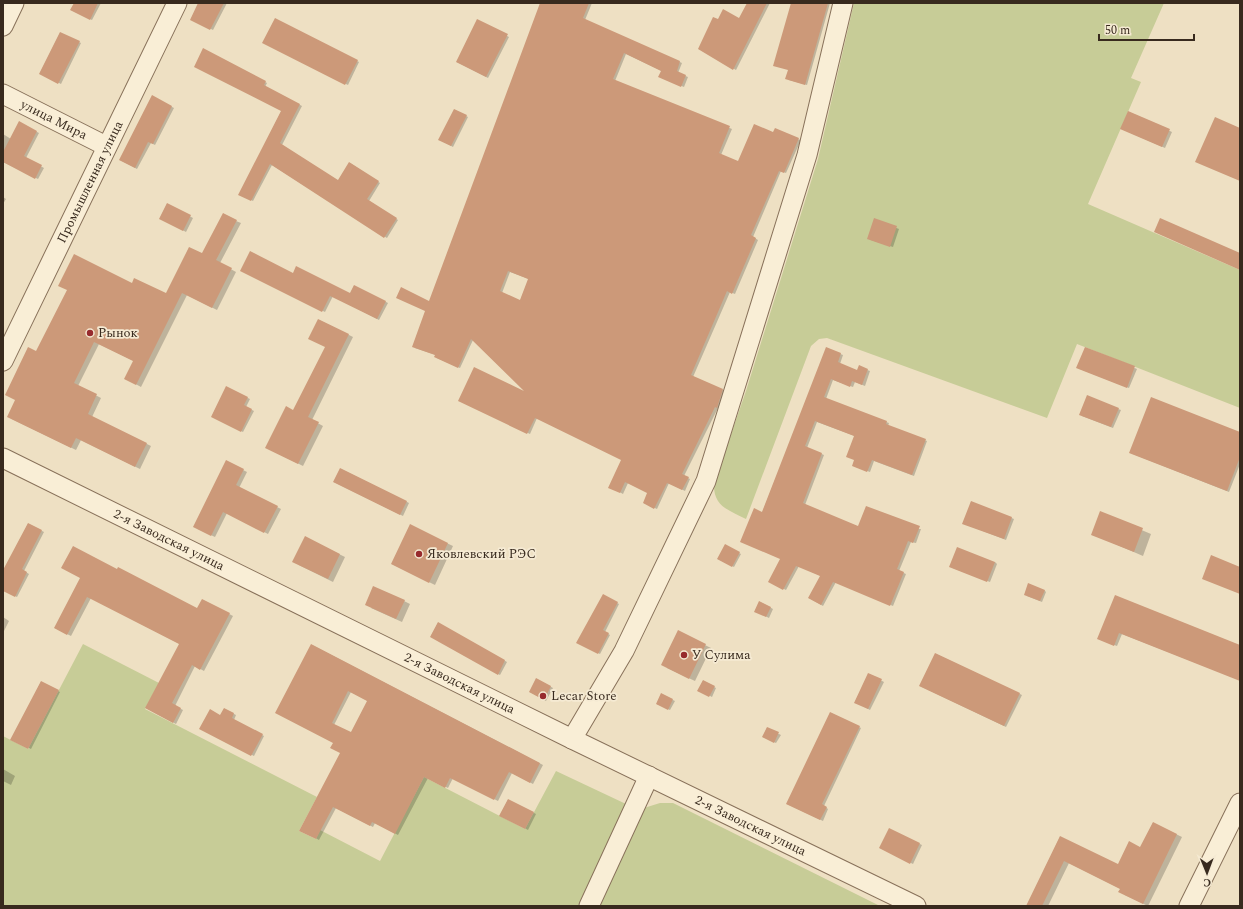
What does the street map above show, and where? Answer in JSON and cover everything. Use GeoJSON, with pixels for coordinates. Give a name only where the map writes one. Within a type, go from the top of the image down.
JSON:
{"type":"FeatureCollection","features":[{"type":"Feature","properties":{"kind":"street"},"geometry":{"type":"LineString","coordinates":[[3,26],[14,3]]}},
{"type":"Feature","properties":{"kind":"street","name":"Промышленная улица"},"geometry":{"type":"LineString","coordinates":[[3,361],[177,3]]}},
{"type":"Feature","properties":{"kind":"street"},"geometry":{"type":"LineString","coordinates":[[572,739],[624,652],[706,481],[807,155],[843,3]]}},
{"type":"Feature","properties":{"kind":"street","name":"улица Мира"},"geometry":{"type":"LineString","coordinates":[[3,94],[104,145]]}},
{"type":"Feature","properties":{"kind":"street","name":"2-я Заводская улица"},"geometry":{"type":"LineString","coordinates":[[3,458],[572,739],[916,906]]}},
{"type":"Feature","properties":{"kind":"street"},"geometry":{"type":"LineString","coordinates":[[589,906],[648,776]]}},
{"type":"Feature","properties":{"kind":"street"},"geometry":{"type":"LineString","coordinates":[[1189,906],[1240,803]]}},
{"type":"Feature","properties":{"kind":"green space"},"geometry":{"type":"Polygon","coordinates":[[[854,3],[1164,3],[1131,78],[1141,82],[1088,204],[1240,270],[1240,408],[1077,344],[1047,418],[827,338],[819,339],[811,346],[746,519],[728,510],[719,502],[714,491],[714,483],[746,391],[818,159],[854,3]]]}},
{"type":"Feature","properties":{"kind":"green space"},"geometry":{"type":"Polygon","coordinates":[[[83,644],[159,683],[145,709],[317,797],[299,831],[316,839],[320,830],[380,861],[424,777],[525,829],[556,771],[626,804],[578,906],[3,906],[3,736],[28,749],[83,644]]]}},
{"type":"Feature","properties":{"kind":"green space"},"geometry":{"type":"Polygon","coordinates":[[[660,803],[673,803],[880,906],[598,906],[644,808],[660,803]]]}},
{"type":"Feature","properties":{"kind":"building"},"geometry":{"type":"Polygon","coordinates":[[[74,3],[98,3],[90,20],[70,10],[74,3]]]}},
{"type":"Feature","properties":{"kind":"building"},"geometry":{"type":"Polygon","coordinates":[[[198,3],[224,3],[210,30],[190,20],[198,3]]]}},
{"type":"Feature","properties":{"kind":"building"},"geometry":{"type":"Polygon","coordinates":[[[540,3],[589,3],[583,18],[680,61],[677,71],[686,75],[681,87],[658,77],[661,71],[624,53],[613,79],[730,126],[719,153],[738,161],[754,124],[773,132],[775,128],[799,138],[784,173],[779,171],[751,235],[756,238],[732,294],[727,291],[691,375],[723,389],[717,408],[715,407],[682,474],[689,477],[682,490],[667,483],[654,509],[643,503],[647,493],[625,482],[620,493],[608,488],[621,460],[535,418],[527,434],[458,401],[474,367],[524,391],[471,339],[458,368],[434,357],[435,355],[412,347],[425,311],[396,298],[401,287],[429,301],[540,3]],[[508,271],[500,291],[520,300],[528,279],[508,271]]]}},
{"type":"Feature","properties":{"kind":"building"},"geometry":{"type":"Polygon","coordinates":[[[747,3],[767,3],[733,70],[698,49],[713,17],[718,19],[723,9],[739,18],[747,3]]]}},
{"type":"Feature","properties":{"kind":"building"},"geometry":{"type":"Polygon","coordinates":[[[791,3],[828,3],[805,85],[785,79],[788,70],[773,66],[791,3]]]}},
{"type":"Feature","properties":{"kind":"building"},"geometry":{"type":"Polygon","coordinates":[[[275,18],[358,60],[345,85],[262,43],[275,18]]]}},
{"type":"Feature","properties":{"kind":"building"},"geometry":{"type":"Polygon","coordinates":[[[477,19],[508,34],[486,77],[456,62],[477,19]]]}},
{"type":"Feature","properties":{"kind":"building"},"geometry":{"type":"Polygon","coordinates":[[[60,32],[80,41],[58,84],[39,74],[60,32]]]}},
{"type":"Feature","properties":{"kind":"building"},"geometry":{"type":"Polygon","coordinates":[[[203,48],[266,81],[264,85],[300,104],[280,143],[338,180],[349,162],[379,181],[367,199],[397,218],[384,238],[270,164],[251,201],[238,195],[281,111],[194,67],[203,48]]]}},
{"type":"Feature","properties":{"kind":"building"},"geometry":{"type":"Polygon","coordinates":[[[152,95],[172,106],[153,144],[148,142],[135,168],[119,160],[152,95]]]}},
{"type":"Feature","properties":{"kind":"building"},"geometry":{"type":"Polygon","coordinates":[[[454,109],[467,115],[451,146],[438,140],[454,109]]]}},
{"type":"Feature","properties":{"kind":"building"},"geometry":{"type":"Polygon","coordinates":[[[1128,111],[1170,129],[1162,147],[1120,129],[1128,111]]]}},
{"type":"Feature","properties":{"kind":"building"},"geometry":{"type":"Polygon","coordinates":[[[1215,117],[1240,128],[1240,181],[1195,162],[1215,117]]]}},
{"type":"Feature","properties":{"kind":"building"},"geometry":{"type":"Polygon","coordinates":[[[19,121],[37,131],[24,156],[42,165],[35,179],[3,162],[3,152],[19,121]]]}},
{"type":"Feature","properties":{"kind":"building"},"geometry":{"type":"Polygon","coordinates":[[[167,203],[191,215],[183,231],[159,219],[167,203]]]}},
{"type":"Feature","properties":{"kind":"building"},"geometry":{"type":"Polygon","coordinates":[[[223,213],[237,220],[216,260],[232,268],[212,308],[182,293],[136,385],[124,379],[133,361],[94,342],[74,383],[97,394],[88,414],[147,443],[135,467],[76,438],[71,448],[7,417],[15,400],[5,395],[28,347],[36,351],[67,290],[58,286],[74,254],[132,283],[134,278],[166,293],[189,247],[202,253],[223,213]]]}},
{"type":"Feature","properties":{"kind":"building"},"geometry":{"type":"Polygon","coordinates":[[[874,218],[897,226],[890,247],[867,239],[874,218]]]}},
{"type":"Feature","properties":{"kind":"building"},"geometry":{"type":"Polygon","coordinates":[[[1160,218],[1240,253],[1240,270],[1154,232],[1160,218]]]}},
{"type":"Feature","properties":{"kind":"building"},"geometry":{"type":"Polygon","coordinates":[[[250,251],[293,273],[296,266],[350,293],[354,285],[386,301],[377,319],[330,296],[322,312],[240,271],[250,251]]]}},
{"type":"Feature","properties":{"kind":"building"},"geometry":{"type":"Polygon","coordinates":[[[318,319],[349,334],[308,417],[319,422],[298,464],[265,448],[286,406],[293,410],[325,347],[308,339],[318,319]]]}},
{"type":"Feature","properties":{"kind":"building"},"geometry":{"type":"Polygon","coordinates":[[[826,347],[841,353],[838,362],[857,370],[859,365],[868,369],[862,385],[852,381],[850,387],[831,379],[824,397],[887,421],[886,424],[926,439],[912,475],[872,460],[867,472],[852,466],[854,460],[846,457],[854,436],[815,421],[805,446],[822,453],[803,503],[858,526],[866,506],[920,526],[913,543],[908,541],[897,569],[904,572],[890,606],[833,582],[821,605],[808,598],[820,576],[796,566],[783,590],[768,582],[780,559],[740,542],[754,508],[762,512],[826,347]]]}},
{"type":"Feature","properties":{"kind":"building"},"geometry":{"type":"Polygon","coordinates":[[[1085,347],[1135,366],[1127,388],[1076,368],[1085,347]]]}},
{"type":"Feature","properties":{"kind":"building"},"geometry":{"type":"Polygon","coordinates":[[[226,386],[248,397],[244,405],[252,409],[241,432],[211,417],[226,386]]]}},
{"type":"Feature","properties":{"kind":"building"},"geometry":{"type":"Polygon","coordinates":[[[1087,395],[1119,408],[1111,427],[1079,415],[1087,395]]]}},
{"type":"Feature","properties":{"kind":"building"},"geometry":{"type":"Polygon","coordinates":[[[1151,397],[1240,432],[1240,457],[1227,491],[1129,453],[1151,397]]]}},
{"type":"Feature","properties":{"kind":"building"},"geometry":{"type":"Polygon","coordinates":[[[226,460],[244,469],[236,485],[278,506],[264,533],[223,512],[211,536],[193,527],[226,460]]]}},
{"type":"Feature","properties":{"kind":"building"},"geometry":{"type":"Polygon","coordinates":[[[340,468],[407,501],[400,515],[333,482],[340,468]]]}},
{"type":"Feature","properties":{"kind":"building"},"geometry":{"type":"Polygon","coordinates":[[[971,501],[1012,517],[1004,539],[962,524],[971,501]]]}},
{"type":"Feature","properties":{"kind":"building"},"geometry":{"type":"Polygon","coordinates":[[[1100,511],[1143,528],[1134,552],[1091,535],[1100,511]]]}},
{"type":"Feature","properties":{"kind":"building"},"geometry":{"type":"Polygon","coordinates":[[[28,523],[42,530],[22,569],[27,572],[15,597],[3,591],[3,570],[28,523]]]}},
{"type":"Feature","properties":{"kind":"building","name":"Яковлевский РЭС"},"geometry":{"type":"Polygon","coordinates":[[[410,524],[448,543],[429,583],[391,564],[410,524]]]}},
{"type":"Feature","properties":{"kind":"building"},"geometry":{"type":"Polygon","coordinates":[[[305,536],[340,554],[328,579],[292,562],[305,536]]]}},
{"type":"Feature","properties":{"kind":"building"},"geometry":{"type":"Polygon","coordinates":[[[725,544],[740,552],[732,567],[717,559],[725,544]]]}},
{"type":"Feature","properties":{"kind":"building"},"geometry":{"type":"Polygon","coordinates":[[[73,546],[117,569],[118,567],[197,608],[202,599],[230,613],[200,670],[192,665],[172,703],[181,708],[173,723],[145,708],[179,644],[87,597],[67,635],[54,628],[80,578],[61,568],[73,546]]]}},
{"type":"Feature","properties":{"kind":"building"},"geometry":{"type":"Polygon","coordinates":[[[957,547],[995,562],[987,582],[949,567],[957,547]]]}},
{"type":"Feature","properties":{"kind":"building"},"geometry":{"type":"Polygon","coordinates":[[[1211,555],[1240,567],[1240,594],[1202,579],[1211,555]]]}},
{"type":"Feature","properties":{"kind":"building"},"geometry":{"type":"Polygon","coordinates":[[[1028,583],[1045,590],[1040,601],[1024,595],[1028,583]]]}},
{"type":"Feature","properties":{"kind":"building"},"geometry":{"type":"Polygon","coordinates":[[[373,586],[405,600],[396,619],[365,605],[373,586]]]}},
{"type":"Feature","properties":{"kind":"building"},"geometry":{"type":"Polygon","coordinates":[[[603,594],[618,602],[603,630],[609,633],[598,654],[576,643],[603,594]]]}},
{"type":"Feature","properties":{"kind":"building"},"geometry":{"type":"Polygon","coordinates":[[[1115,595],[1240,645],[1240,681],[1119,633],[1114,646],[1097,639],[1115,595]]]}},
{"type":"Feature","properties":{"kind":"building"},"geometry":{"type":"Polygon","coordinates":[[[759,601],[771,607],[766,617],[754,612],[759,601]]]}},
{"type":"Feature","properties":{"kind":"building"},"geometry":{"type":"Polygon","coordinates":[[[438,622],[505,660],[498,675],[430,637],[438,622]]]}},
{"type":"Feature","properties":{"kind":"building","name":"У Сулима"},"geometry":{"type":"Polygon","coordinates":[[[678,630],[706,644],[689,679],[661,665],[678,630]]]}},
{"type":"Feature","properties":{"kind":"building"},"geometry":{"type":"Polygon","coordinates":[[[311,644],[540,763],[530,783],[509,772],[494,800],[450,778],[445,788],[424,777],[395,834],[372,822],[370,826],[333,807],[316,839],[299,831],[340,753],[330,748],[333,743],[275,713],[311,644]],[[348,691],[332,723],[351,732],[367,701],[348,691]]]}},
{"type":"Feature","properties":{"kind":"building"},"geometry":{"type":"Polygon","coordinates":[[[935,653],[1020,693],[1004,726],[919,686],[935,653]]]}},
{"type":"Feature","properties":{"kind":"building"},"geometry":{"type":"Polygon","coordinates":[[[868,673],[882,679],[868,709],[854,703],[868,673]]]}},
{"type":"Feature","properties":{"kind":"building"},"geometry":{"type":"Polygon","coordinates":[[[536,678],[551,686],[544,700],[529,692],[536,678]]]}},
{"type":"Feature","properties":{"kind":"building"},"geometry":{"type":"Polygon","coordinates":[[[703,680],[715,686],[709,697],[697,691],[703,680]]]}},
{"type":"Feature","properties":{"kind":"building"},"geometry":{"type":"Polygon","coordinates":[[[41,681],[59,690],[28,749],[10,740],[41,681]]]}},
{"type":"Feature","properties":{"kind":"building"},"geometry":{"type":"Polygon","coordinates":[[[661,693],[673,699],[668,710],[656,704],[661,693]]]}},
{"type":"Feature","properties":{"kind":"building"},"geometry":{"type":"Polygon","coordinates":[[[224,708],[234,713],[232,718],[263,734],[251,756],[199,729],[210,709],[220,715],[224,708]]]}},
{"type":"Feature","properties":{"kind":"building"},"geometry":{"type":"Polygon","coordinates":[[[830,712],[860,726],[822,804],[827,807],[820,820],[786,804],[830,712]]]}},
{"type":"Feature","properties":{"kind":"building"},"geometry":{"type":"Polygon","coordinates":[[[767,727],[779,732],[774,743],[762,737],[767,727]]]}},
{"type":"Feature","properties":{"kind":"building"},"geometry":{"type":"Polygon","coordinates":[[[508,799],[534,812],[525,829],[499,816],[508,799]]]}},
{"type":"Feature","properties":{"kind":"building"},"geometry":{"type":"Polygon","coordinates":[[[1153,822],[1177,834],[1143,904],[1118,892],[1120,889],[1064,861],[1042,906],[1026,906],[1060,836],[1118,864],[1129,841],[1140,847],[1153,822]]]}},
{"type":"Feature","properties":{"kind":"building"},"geometry":{"type":"Polygon","coordinates":[[[889,828],[920,843],[910,864],[879,848],[889,828]]]}},
{"type":"Feature","properties":{"kind":"place","name":"Рынок"},"geometry":{"type":"Point","coordinates":[90,333]}},
{"type":"Feature","properties":{"kind":"place","name":"Яковлевский РЭС"},"geometry":{"type":"Point","coordinates":[419,554]}},
{"type":"Feature","properties":{"kind":"place","name":"У Сулима"},"geometry":{"type":"Point","coordinates":[684,655]}},
{"type":"Feature","properties":{"kind":"place","name":"Lecar Store"},"geometry":{"type":"Point","coordinates":[543,696]}}]}
